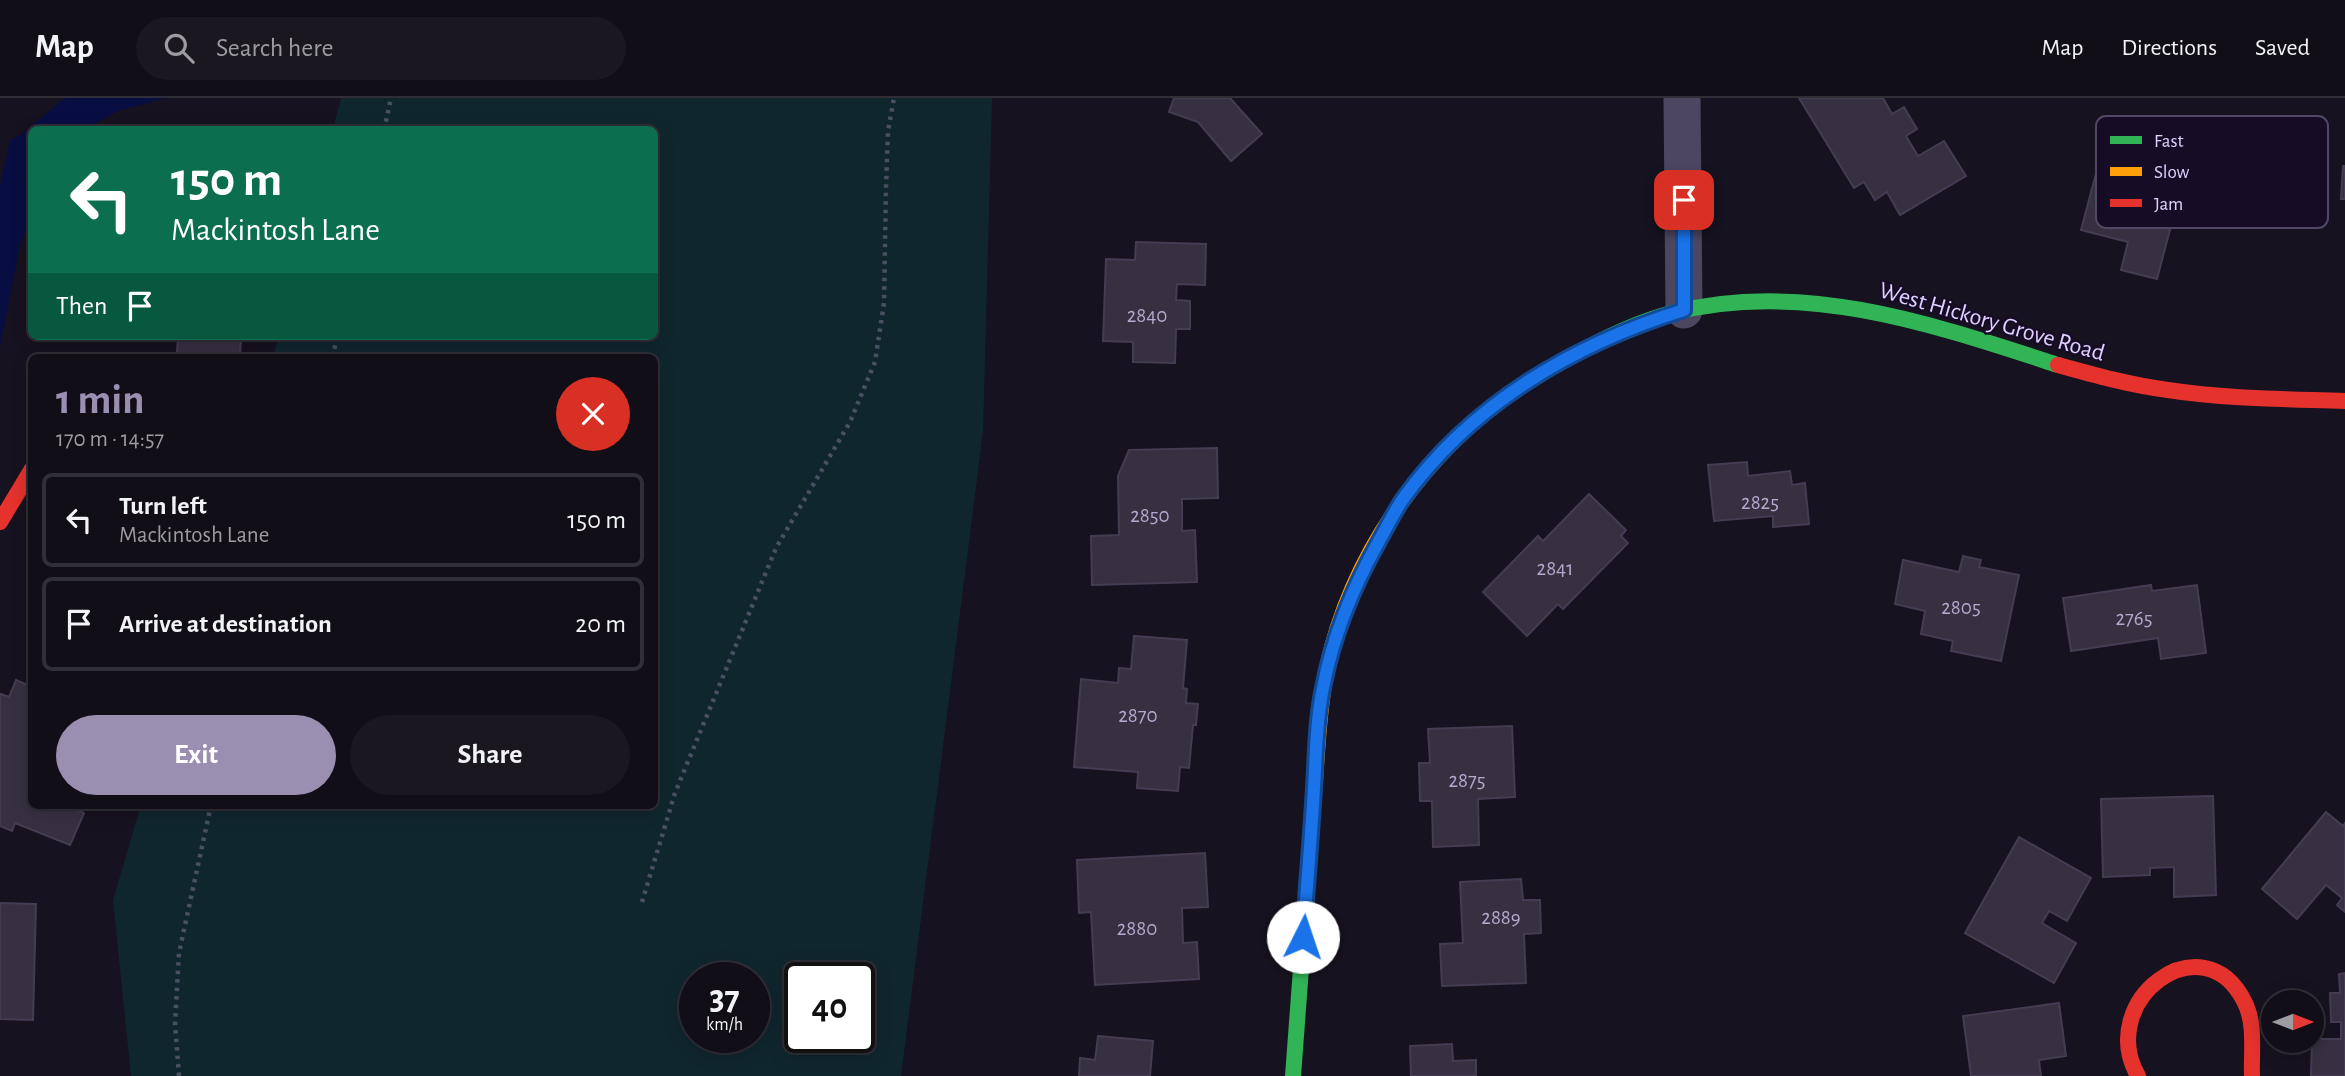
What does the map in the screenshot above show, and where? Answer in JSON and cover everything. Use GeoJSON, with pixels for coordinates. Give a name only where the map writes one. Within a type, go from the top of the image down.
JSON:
{"type":"FeatureCollection","features":[{"type":"Feature","properties":{"kind":"street"},"geometry":{"type":"LineString","coordinates":[[1682,98],[1684,310]]}},
{"type":"Feature","properties":{"kind":"street","name":"West Hickory Grove Road"},"geometry":{"type":"LineString","coordinates":[[1293,1076],[1322,691],[1331,649],[1349,598],[1402,500],[1437,457],[1471,423],[1509,393],[1549,368],[1648,321],[1684,310],[1751,304],[1843,307],[1916,319],[2085,372],[2140,386],[2185,393],[2345,401]]}},
{"type":"Feature","properties":{"kind":"street"},"geometry":{"type":"LineString","coordinates":[[0,522],[28,476]]}},
{"type":"Feature","properties":{"kind":"street"},"geometry":{"type":"LineString","coordinates":[[2138,1076],[2129,1056],[2127,1038],[2127,1020],[2133,1006],[2140,993],[2151,983],[2177,970],[2190,968],[2211,969],[2236,985],[2250,1015],[2252,1076]]}},
{"type":"Feature","properties":{"kind":"path"},"geometry":{"type":"LineString","coordinates":[[385,126],[391,98]]}},
{"type":"Feature","properties":{"kind":"path"},"geometry":{"type":"LineString","coordinates":[[642,902],[675,793],[776,548],[850,422],[875,362],[884,303],[888,131],[894,98]]}},
{"type":"Feature","properties":{"kind":"path"},"geometry":{"type":"LineString","coordinates":[[179,1076],[175,1024],[179,953],[210,809]]}},
{"type":"Feature","properties":{"kind":"shaded area"},"geometry":{"type":"Polygon","coordinates":[[[65,98],[166,98],[118,111],[90,126],[31,126],[65,98]]]}},
{"type":"Feature","properties":{"kind":"shaded area"},"geometry":{"type":"Polygon","coordinates":[[[341,98],[992,98],[983,432],[901,1076],[131,1076],[113,900],[140,809],[658,809],[658,354],[274,354],[278,340],[658,340],[658,126],[334,126],[341,98]]]}},
{"type":"Feature","properties":{"kind":"shaded area"},"geometry":{"type":"Polygon","coordinates":[[[28,128],[28,221],[20,245],[0,347],[0,185],[10,140],[28,128]]]}},
{"type":"Feature","properties":{"kind":"building"},"geometry":{"type":"Polygon","coordinates":[[[1174,98],[1230,98],[1262,134],[1231,161],[1198,122],[1169,112],[1174,98]]]}},
{"type":"Feature","properties":{"kind":"building"},"geometry":{"type":"Polygon","coordinates":[[[1799,98],[1883,98],[1892,114],[1904,107],[1917,129],[1906,136],[1918,156],[1944,141],[1966,176],[1900,215],[1887,192],[1875,200],[1864,182],[1854,188],[1799,98]]]}},
{"type":"Feature","properties":{"kind":"building"},"geometry":{"type":"Polygon","coordinates":[[[2343,166],[2345,199],[2341,199],[2343,166]]]}},
{"type":"Feature","properties":{"kind":"building"},"geometry":{"type":"Polygon","coordinates":[[[2096,174],[2096,228],[2170,228],[2157,279],[2121,270],[2128,242],[2081,230],[2096,174]]]}},
{"type":"Feature","properties":{"kind":"building"},"geometry":{"type":"Polygon","coordinates":[[[1136,242],[1206,244],[1205,285],[1177,284],[1176,300],[1190,301],[1190,329],[1176,329],[1175,363],[1133,362],[1133,342],[1103,341],[1106,259],[1135,260],[1136,242]]]}},
{"type":"Feature","properties":{"kind":"building"},"geometry":{"type":"Polygon","coordinates":[[[178,340],[241,340],[240,354],[177,353],[178,340]]]}},
{"type":"Feature","properties":{"kind":"building"},"geometry":{"type":"Polygon","coordinates":[[[1217,448],[1218,498],[1182,499],[1182,531],[1195,530],[1197,582],[1092,585],[1091,536],[1119,535],[1118,476],[1129,450],[1217,448]]]}},
{"type":"Feature","properties":{"kind":"building"},"geometry":{"type":"Polygon","coordinates":[[[1747,462],[1748,476],[1790,471],[1792,485],[1805,483],[1809,524],[1773,527],[1773,516],[1714,521],[1708,465],[1747,462]]]}},
{"type":"Feature","properties":{"kind":"building"},"geometry":{"type":"Polygon","coordinates":[[[1589,494],[1626,530],[1621,536],[1628,543],[1563,609],[1558,604],[1527,636],[1483,592],[1538,536],[1543,541],[1589,494]]]}},
{"type":"Feature","properties":{"kind":"building"},"geometry":{"type":"Polygon","coordinates":[[[1963,556],[1981,560],[1979,567],[2019,575],[2001,661],[1951,651],[1953,641],[1921,634],[1925,611],[1895,604],[1903,560],[1959,572],[1963,556]]]}},
{"type":"Feature","properties":{"kind":"building"},"geometry":{"type":"Polygon","coordinates":[[[2151,585],[2152,591],[2197,585],[2206,653],[2161,659],[2158,638],[2071,651],[2063,598],[2151,585]]]}},
{"type":"Feature","properties":{"kind":"building"},"geometry":{"type":"Polygon","coordinates":[[[1134,636],[1187,640],[1183,688],[1187,689],[1186,703],[1198,704],[1189,768],[1180,767],[1178,791],[1137,788],[1138,772],[1074,767],[1081,679],[1118,683],[1119,668],[1131,669],[1134,636]]]}},
{"type":"Feature","properties":{"kind":"building"},"geometry":{"type":"Polygon","coordinates":[[[16,680],[28,685],[28,809],[75,809],[84,813],[70,845],[15,823],[12,831],[0,826],[0,696],[9,697],[16,680]]]}},
{"type":"Feature","properties":{"kind":"building"},"geometry":{"type":"Polygon","coordinates":[[[1512,726],[1515,797],[1478,799],[1479,845],[1433,847],[1432,801],[1420,801],[1419,763],[1430,763],[1428,729],[1512,726]]]}},
{"type":"Feature","properties":{"kind":"building"},"geometry":{"type":"Polygon","coordinates":[[[2213,796],[2216,895],[2174,897],[2174,867],[2150,868],[2150,875],[2103,877],[2101,799],[2213,796]]]}},
{"type":"Feature","properties":{"kind":"building"},"geometry":{"type":"Polygon","coordinates":[[[2326,812],[2343,826],[2345,823],[2345,912],[2337,905],[2342,898],[2326,885],[2297,919],[2262,889],[2326,812]]]}},
{"type":"Feature","properties":{"kind":"building"},"geometry":{"type":"Polygon","coordinates":[[[2019,837],[2091,878],[2067,921],[2049,911],[2042,923],[2076,943],[2054,983],[1965,933],[2019,837]]]}},
{"type":"Feature","properties":{"kind":"building"},"geometry":{"type":"Polygon","coordinates":[[[1205,853],[1208,907],[1182,908],[1183,943],[1197,942],[1199,979],[1095,985],[1091,912],[1079,913],[1077,860],[1205,853]]]}},
{"type":"Feature","properties":{"kind":"building"},"geometry":{"type":"Polygon","coordinates":[[[1521,879],[1523,900],[1540,900],[1541,933],[1524,934],[1526,983],[1442,986],[1440,944],[1463,943],[1460,882],[1521,879]]]}},
{"type":"Feature","properties":{"kind":"building"},"geometry":{"type":"Polygon","coordinates":[[[0,903],[36,904],[33,1020],[0,1019],[0,903]]]}},
{"type":"Feature","properties":{"kind":"building"},"geometry":{"type":"Polygon","coordinates":[[[2345,973],[2345,1076],[2311,1076],[2312,1054],[2324,1054],[2324,1039],[2341,1039],[2341,1022],[2331,1022],[2330,993],[2340,993],[2339,974],[2345,973]]]}},
{"type":"Feature","properties":{"kind":"building"},"geometry":{"type":"Polygon","coordinates":[[[2059,1003],[2066,1056],[2039,1060],[2041,1076],[1971,1076],[1963,1016],[2059,1003]]]}},
{"type":"Feature","properties":{"kind":"building"},"geometry":{"type":"Polygon","coordinates":[[[1098,1036],[1153,1041],[1150,1076],[1079,1076],[1080,1058],[1095,1060],[1098,1036]]]}},
{"type":"Feature","properties":{"kind":"building"},"geometry":{"type":"Polygon","coordinates":[[[1452,1044],[1453,1061],[1476,1060],[1476,1076],[1411,1076],[1410,1046],[1452,1044]]]}},
{"type":"Feature","properties":{"kind":"traffic: fast"},"geometry":{"type":"LineString","coordinates":[[1514,391],[1590,346],[1652,319],[1721,304],[1770,301],[1868,311],[1964,335],[2058,365]]}},
{"type":"Feature","properties":{"kind":"traffic: fast"},"geometry":{"type":"LineString","coordinates":[[1293,1076],[1315,780]]}},
{"type":"Feature","properties":{"kind":"traffic: slow"},"geometry":{"type":"LineString","coordinates":[[1315,780],[1320,710],[1327,668],[1353,587],[1372,549],[1420,478],[1480,417],[1514,391]]}},
{"type":"Feature","properties":{"kind":"traffic: jam"},"geometry":{"type":"LineString","coordinates":[[2058,365],[2126,383],[2190,393],[2345,401]]}},
{"type":"Feature","properties":{"kind":"traffic: jam"},"geometry":{"type":"LineString","coordinates":[[0,522],[28,476]]}},
{"type":"Feature","properties":{"kind":"traffic: jam"},"geometry":{"type":"LineString","coordinates":[[2138,1076],[2129,1048],[2131,1021],[2142,998],[2160,980],[2181,969],[2204,968],[2226,978],[2244,1001],[2252,1028],[2252,1076]]}},
{"type":"Feature","properties":{"kind":"route"},"geometry":{"type":"LineString","coordinates":[[1303,937],[1322,691],[1331,649],[1349,598],[1373,551],[1402,500],[1437,457],[1471,423],[1509,393],[1549,368],[1612,336],[1684,310],[1684,200]]}}]}
